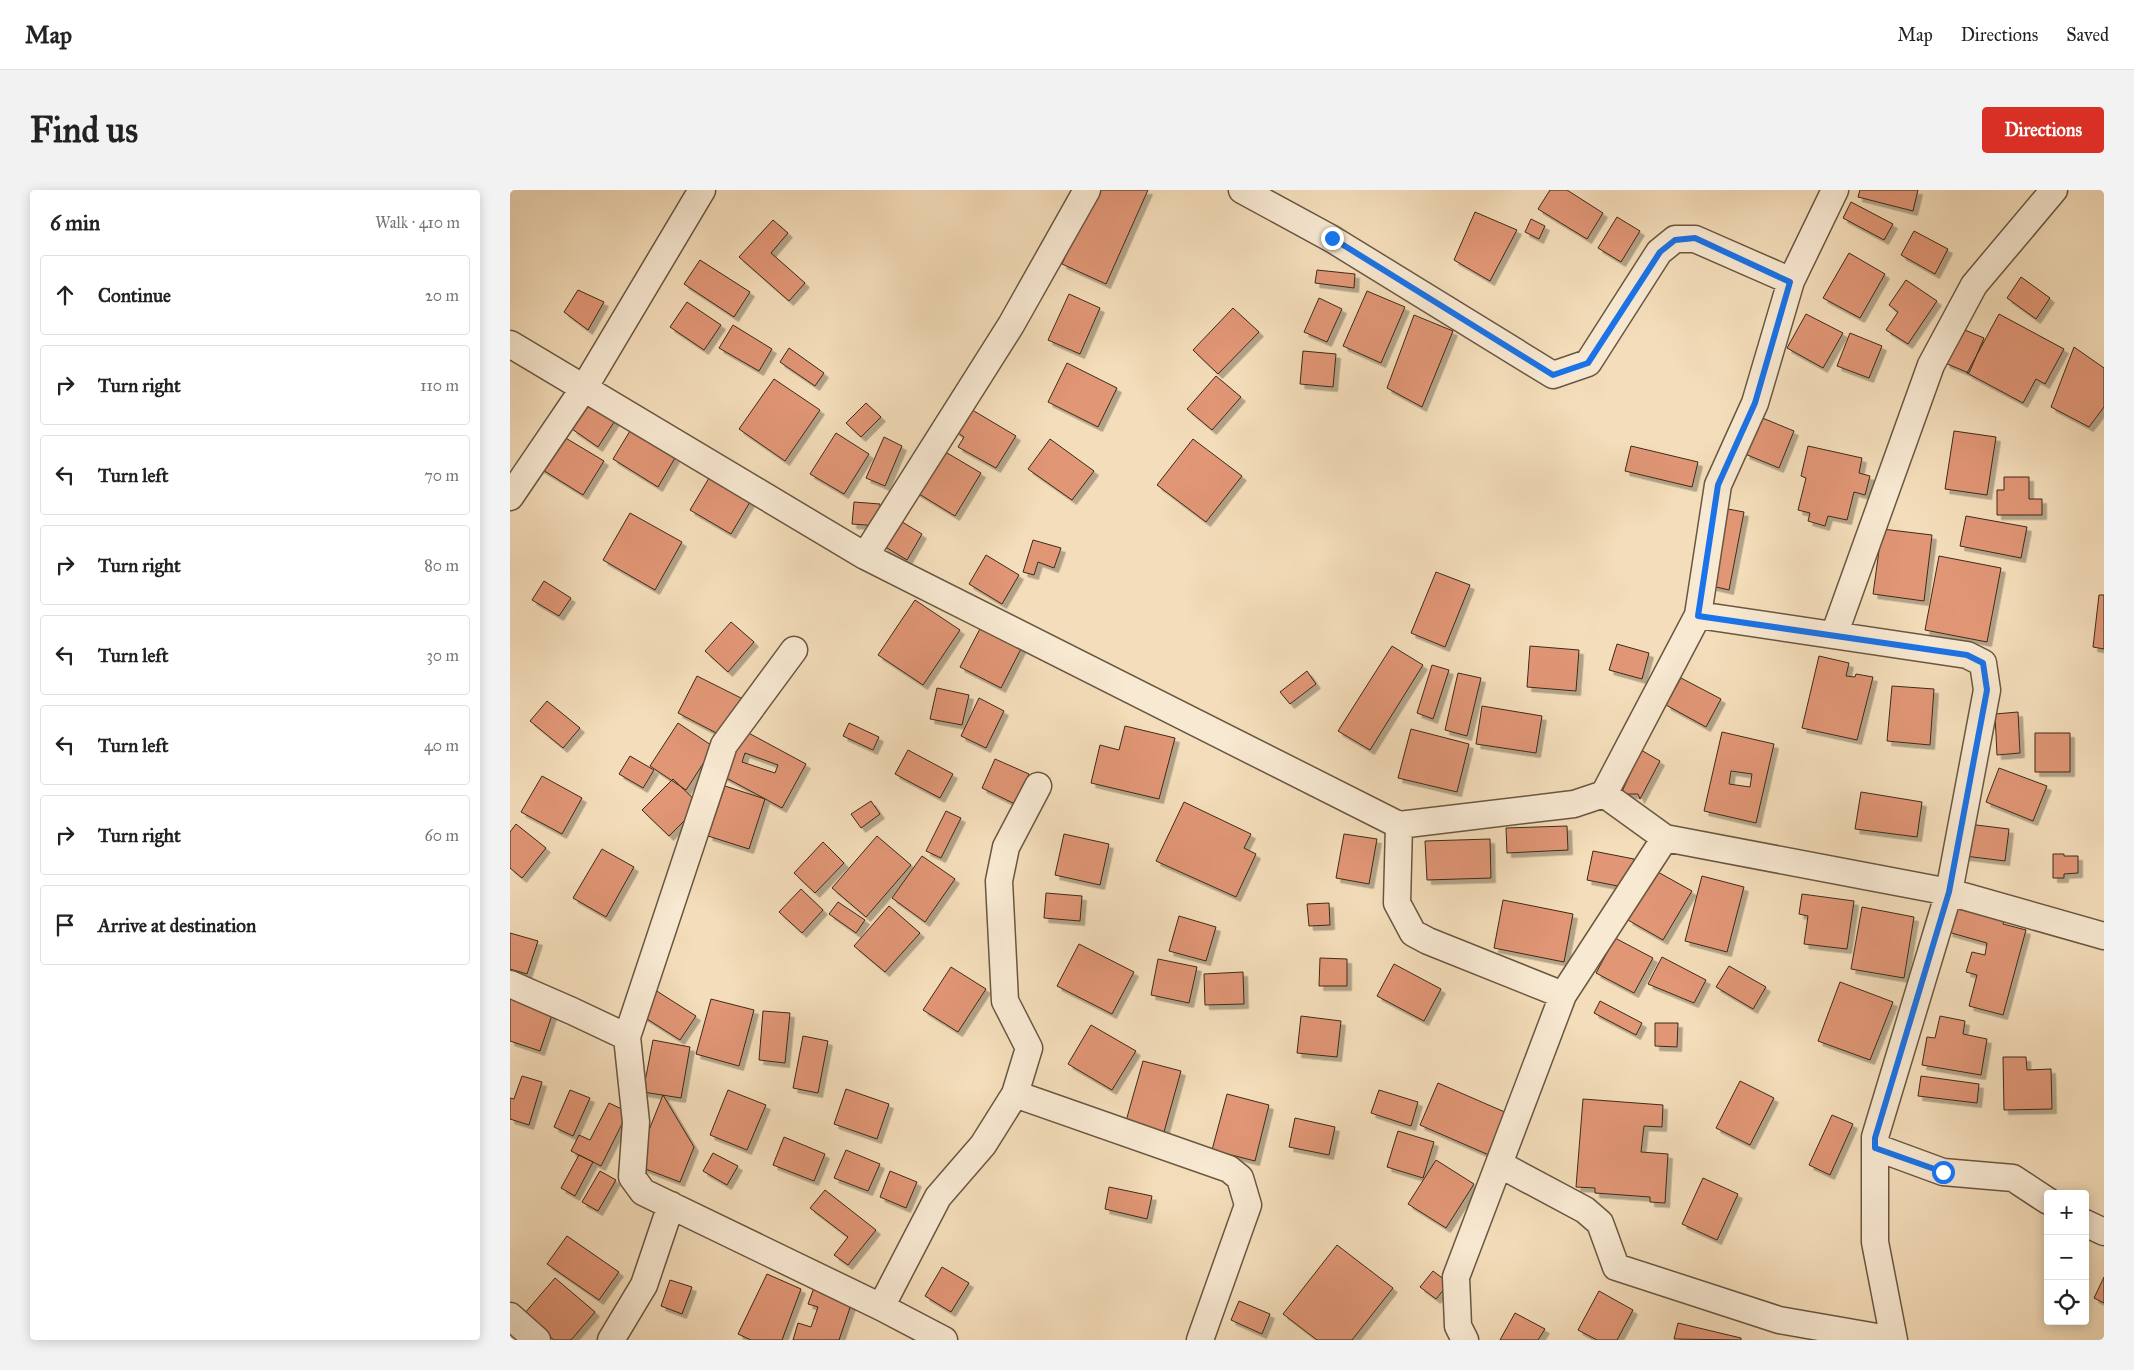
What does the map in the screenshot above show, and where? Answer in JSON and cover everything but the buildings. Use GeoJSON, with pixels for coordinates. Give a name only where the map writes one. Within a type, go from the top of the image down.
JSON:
{"type":"FeatureCollection","features":[{"type":"Feature","properties":{"kind":"street"},"geometry":{"type":"LineString","coordinates":[[510,496],[584,388],[702,190]]}},
{"type":"Feature","properties":{"kind":"street"},"geometry":{"type":"LineString","coordinates":[[865,556],[1011,325],[1087,190]]}},
{"type":"Feature","properties":{"kind":"street"},"geometry":{"type":"LineString","coordinates":[[1242,190],[1332,238],[1553,375],[1588,363],[1660,252],[1675,240],[1695,238],[1790,282]]}},
{"type":"Feature","properties":{"kind":"street"},"geometry":{"type":"LineString","coordinates":[[510,344],[865,556],[1399,825],[1574,804],[1604,794],[1698,616],[1718,485],[1755,403],[1790,282],[1835,190]]}},
{"type":"Feature","properties":{"kind":"street"},"geometry":{"type":"LineString","coordinates":[[1834,634],[1931,365],[1974,285],[2054,190]]}},
{"type":"Feature","properties":{"kind":"street"},"geometry":{"type":"LineString","coordinates":[[1499,1164],[1585,1210],[1600,1223],[1616,1267],[1779,1320],[1894,1340],[1875,1242],[1875,1138],[1949,892],[1987,690],[1983,663],[1967,655],[1834,634],[1698,616]]}},
{"type":"Feature","properties":{"kind":"street"},"geometry":{"type":"LineString","coordinates":[[794,650],[724,745],[627,1037],[636,1122],[632,1177],[643,1192],[881,1307],[944,1340]]}},
{"type":"Feature","properties":{"kind":"street"},"geometry":{"type":"LineString","coordinates":[[881,1307],[938,1197],[984,1145],[1015,1094],[1029,1048],[1005,1002],[999,881],[1006,847],[1038,786]]}},
{"type":"Feature","properties":{"kind":"street"},"geometry":{"type":"LineString","coordinates":[[1604,794],[1665,838],[1949,892],[2104,936]]}},
{"type":"Feature","properties":{"kind":"street"},"geometry":{"type":"LineString","coordinates":[[1399,825],[1397,903],[1413,933],[1428,941],[1563,995]]}},
{"type":"Feature","properties":{"kind":"street"},"geometry":{"type":"LineString","coordinates":[[1464,1340],[1458,1326],[1456,1277],[1563,995],[1665,838]]}},
{"type":"Feature","properties":{"kind":"street"},"geometry":{"type":"LineString","coordinates":[[510,984],[572,1010],[627,1037]]}},
{"type":"Feature","properties":{"kind":"street"},"geometry":{"type":"LineString","coordinates":[[1015,1094],[1229,1169],[1240,1178],[1248,1205],[1200,1340]]}},
{"type":"Feature","properties":{"kind":"street"},"geometry":{"type":"LineString","coordinates":[[1875,1148],[1943,1172],[2013,1178],[2044,1198]]}},
{"type":"Feature","properties":{"kind":"street"},"geometry":{"type":"LineString","coordinates":[[611,1340],[644,1285],[671,1205]]}},
{"type":"Feature","properties":{"kind":"street"},"geometry":{"type":"LineString","coordinates":[[2089,1225],[2104,1232]]}},
{"type":"Feature","properties":{"kind":"street"},"geometry":{"type":"LineString","coordinates":[[510,1316],[537,1340]]}},
{"type":"Feature","properties":{"kind":"route"},"geometry":{"type":"LineString","coordinates":[[1332,238],[1553,375],[1588,363],[1660,252],[1675,240],[1695,238],[1790,282],[1755,403],[1718,485],[1698,616],[1834,634],[1967,655],[1983,663],[1987,690],[1949,892],[1875,1138],[1875,1148],[1943,1172]]}}]}
